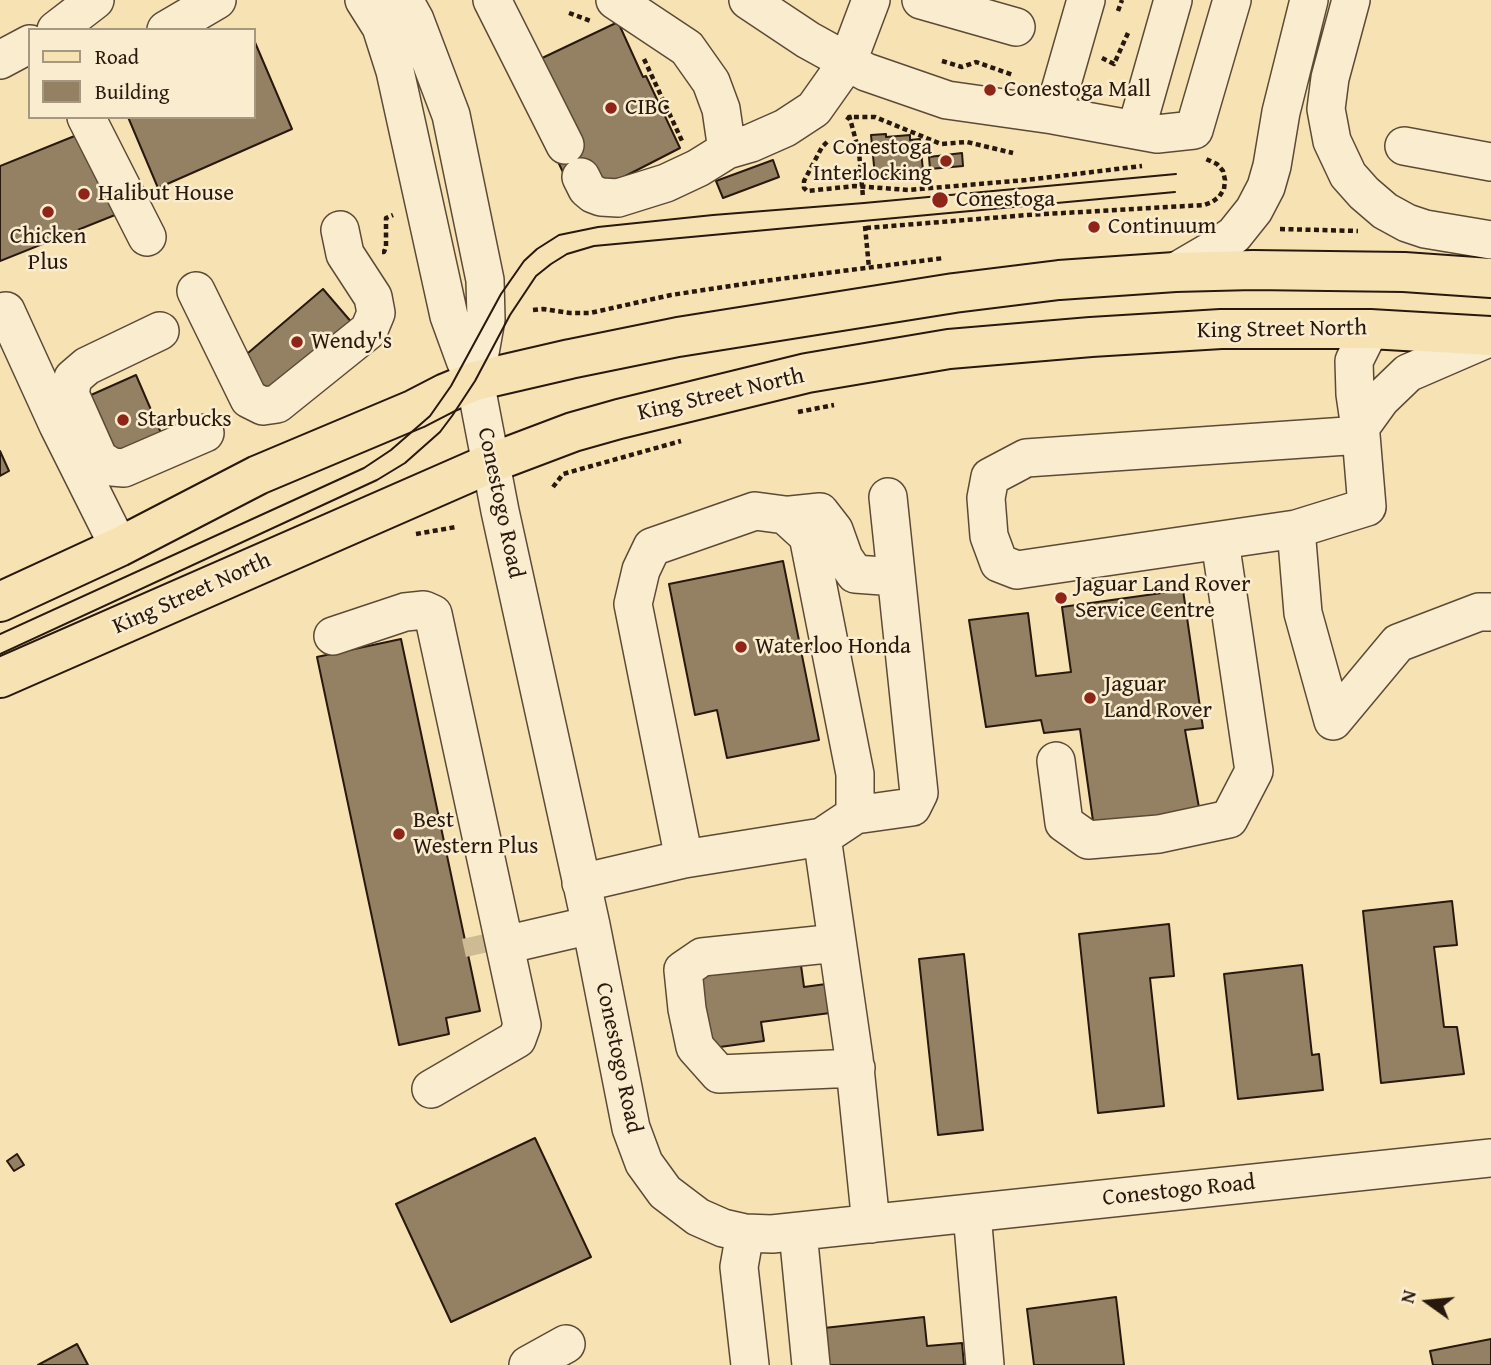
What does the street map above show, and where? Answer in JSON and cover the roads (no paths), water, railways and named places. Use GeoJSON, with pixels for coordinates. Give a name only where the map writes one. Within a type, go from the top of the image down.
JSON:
{"type":"FeatureCollection","features":[{"type":"Feature","properties":{"kind":"main road"},"geometry":{"type":"LineString","coordinates":[[0,602],[118,547],[258,475],[415,409],[446,393],[475,381],[570,359],[678,337],[954,292],[1059,280],[1175,272],[1265,270],[1404,272],[1491,278]]}},
{"type":"Feature","properties":{"kind":"main road"},"geometry":{"type":"LineString","coordinates":[[1370,329],[1404,272]]}},
{"type":"Feature","properties":{"kind":"main road","name":"King Street North"},"geometry":{"type":"LineString","coordinates":[[0,678],[491,463],[573,432],[807,373],[949,349],[1220,329],[1370,329],[1491,336]]}},
{"type":"Feature","properties":{"kind":"street"},"geometry":{"type":"LineString","coordinates":[[59,28],[95,0]]}},
{"type":"Feature","properties":{"kind":"street"},"geometry":{"type":"LineString","coordinates":[[169,28],[217,0]]}},
{"type":"Feature","properties":{"kind":"street","name":"Conestogo Road"},"geometry":{"type":"LineString","coordinates":[[364,0],[381,27],[395,71],[449,316],[475,381],[591,925],[631,1128],[644,1163],[665,1192],[698,1217],[723,1228],[745,1233],[798,1233],[1491,1158]]}},
{"type":"Feature","properties":{"kind":"street"},"geometry":{"type":"LineString","coordinates":[[492,0],[565,145]]}},
{"type":"Feature","properties":{"kind":"street"},"geometry":{"type":"LineString","coordinates":[[748,0],[808,40],[866,72],[947,100],[1053,115],[1157,134],[1195,130],[1232,0]]}},
{"type":"Feature","properties":{"kind":"street"},"geometry":{"type":"LineString","coordinates":[[581,177],[587,190],[593,194],[618,198],[666,183],[727,150],[785,128],[814,109],[848,61],[872,0]]}},
{"type":"Feature","properties":{"kind":"street"},"geometry":{"type":"LineString","coordinates":[[921,0],[1016,27]]}},
{"type":"Feature","properties":{"kind":"street"},"geometry":{"type":"LineString","coordinates":[[1053,115],[1086,0]]}},
{"type":"Feature","properties":{"kind":"street"},"geometry":{"type":"LineString","coordinates":[[1136,130],[1173,0]]}},
{"type":"Feature","properties":{"kind":"street"},"geometry":{"type":"LineString","coordinates":[[1175,272],[1234,235],[1254,210],[1266,187],[1281,112],[1310,0]]}},
{"type":"Feature","properties":{"kind":"street"},"geometry":{"type":"LineString","coordinates":[[1351,0],[1330,78],[1326,109],[1332,141],[1348,175],[1364,194],[1385,211],[1407,223],[1425,229],[1491,240]]}},
{"type":"Feature","properties":{"kind":"street","name":"Conestogo Road"},"geometry":{"type":"LineString","coordinates":[[412,7],[450,115],[485,280],[486,319],[475,381]]}},
{"type":"Feature","properties":{"kind":"street"},"geometry":{"type":"LineString","coordinates":[[608,12],[687,48],[711,82],[721,109],[727,150]]}},
{"type":"Feature","properties":{"kind":"street"},"geometry":{"type":"LineString","coordinates":[[0,60],[28,45]]}},
{"type":"Feature","properties":{"kind":"street"},"geometry":{"type":"LineString","coordinates":[[87,119],[146,237]]}},
{"type":"Feature","properties":{"kind":"street"},"geometry":{"type":"LineString","coordinates":[[1404,146],[1491,162]]}},
{"type":"Feature","properties":{"kind":"street"},"geometry":{"type":"LineString","coordinates":[[196,291],[249,399],[263,406],[277,404],[369,331],[376,313],[373,297],[345,254],[340,230]]}},
{"type":"Feature","properties":{"kind":"street"},"geometry":{"type":"LineString","coordinates":[[0,312],[6,311],[118,547]]}},
{"type":"Feature","properties":{"kind":"street"},"geometry":{"type":"LineString","coordinates":[[1360,432],[1026,458],[990,477],[986,498],[989,536],[999,563],[1017,570],[1296,529],[1367,507],[1354,361],[1370,329]]}},
{"type":"Feature","properties":{"kind":"street"},"geometry":{"type":"LineString","coordinates":[[160,331],[87,366],[73,378],[70,394],[99,459],[112,467],[124,468],[205,433]]}},
{"type":"Feature","properties":{"kind":"street"},"geometry":{"type":"LineString","coordinates":[[1360,432],[1381,399],[1408,373],[1491,336]]}},
{"type":"Feature","properties":{"kind":"street"},"geometry":{"type":"LineString","coordinates":[[581,883],[684,859],[822,837],[855,815],[912,807],[919,793],[888,497]]}},
{"type":"Feature","properties":{"kind":"street"},"geometry":{"type":"LineString","coordinates":[[684,859],[633,604],[641,570],[652,547],[755,511],[785,515],[820,512],[834,530],[844,558],[855,574],[896,577]]}},
{"type":"Feature","properties":{"kind":"street"},"geometry":{"type":"LineString","coordinates":[[785,515],[808,536],[855,774],[855,815]]}},
{"type":"Feature","properties":{"kind":"street"},"geometry":{"type":"LineString","coordinates":[[1296,529],[1303,613],[1334,722],[1398,643],[1479,612],[1491,612]]}},
{"type":"Feature","properties":{"kind":"street"},"geometry":{"type":"LineString","coordinates":[[1056,761],[1064,823],[1088,840],[1159,834],[1229,819],[1254,771],[1220,541]]}},
{"type":"Feature","properties":{"kind":"street"},"geometry":{"type":"LineString","coordinates":[[333,636],[405,612],[424,610],[433,614],[495,942],[522,1025],[517,1039],[431,1089]]}},
{"type":"Feature","properties":{"kind":"street"},"geometry":{"type":"LineString","coordinates":[[822,837],[856,1068],[871,1224]]}},
{"type":"Feature","properties":{"kind":"street"},"geometry":{"type":"LineString","coordinates":[[495,942],[591,925]]}},
{"type":"Feature","properties":{"kind":"street"},"geometry":{"type":"LineString","coordinates":[[837,943],[702,957],[683,970],[687,1010],[695,1047],[719,1074],[856,1068]]}},
{"type":"Feature","properties":{"kind":"street"},"geometry":{"type":"LineString","coordinates":[[972,1213],[985,1365]]}},
{"type":"Feature","properties":{"kind":"street"},"geometry":{"type":"LineString","coordinates":[[745,1233],[739,1267],[750,1365]]}},
{"type":"Feature","properties":{"kind":"street"},"geometry":{"type":"LineString","coordinates":[[798,1233],[811,1365]]}},
{"type":"Feature","properties":{"kind":"street"},"geometry":{"type":"LineString","coordinates":[[528,1365],[566,1344]]}},
{"type":"Feature","properties":{"kind":"tunnel"},"geometry":{"type":"LineString","coordinates":[[480,935],[484,953]]}},
{"type":"Feature","properties":{"kind":"tram line"},"geometry":{"type":"LineString","coordinates":[[0,634],[364,468],[391,450],[430,416],[451,386],[501,294],[524,261],[559,235],[598,227],[713,215],[1176,174]]}},
{"type":"Feature","properties":{"kind":"tram line"},"geometry":{"type":"LineString","coordinates":[[0,654],[377,480],[405,463],[440,432],[452,416],[475,381],[510,315],[536,276],[567,254],[594,246],[1175,192]]}},
{"type":"Feature","properties":{"kind":"place","name":"Conestoga Mall"},"geometry":{"type":"Point","coordinates":[990,90]}},
{"type":"Feature","properties":{"kind":"place","name":"CIBC"},"geometry":{"type":"Point","coordinates":[611,108]}},
{"type":"Feature","properties":{"kind":"place","name":"Conestoga Interlocking"},"geometry":{"type":"Point","coordinates":[946,161]}},
{"type":"Feature","properties":{"kind":"place","name":"Halibut House"},"geometry":{"type":"Point","coordinates":[84,194]}},
{"type":"Feature","properties":{"kind":"place","name":"Conestoga"},"geometry":{"type":"Point","coordinates":[940,200]}},
{"type":"Feature","properties":{"kind":"place","name":"Chicken Plus"},"geometry":{"type":"Point","coordinates":[48,212]}},
{"type":"Feature","properties":{"kind":"place","name":"Continuum"},"geometry":{"type":"Point","coordinates":[1094,227]}},
{"type":"Feature","properties":{"kind":"place","name":"Wendy's"},"geometry":{"type":"Point","coordinates":[297,342]}},
{"type":"Feature","properties":{"kind":"place","name":"Starbucks"},"geometry":{"type":"Point","coordinates":[123,420]}},
{"type":"Feature","properties":{"kind":"place","name":"Jaguar Land Rover Service Centre"},"geometry":{"type":"Point","coordinates":[1061,598]}},
{"type":"Feature","properties":{"kind":"place","name":"Waterloo Honda"},"geometry":{"type":"Point","coordinates":[741,647]}},
{"type":"Feature","properties":{"kind":"place","name":"Jaguar Land Rover"},"geometry":{"type":"Point","coordinates":[1090,698]}},
{"type":"Feature","properties":{"kind":"place","name":"Best Western Plus"},"geometry":{"type":"Point","coordinates":[399,834]}}]}
